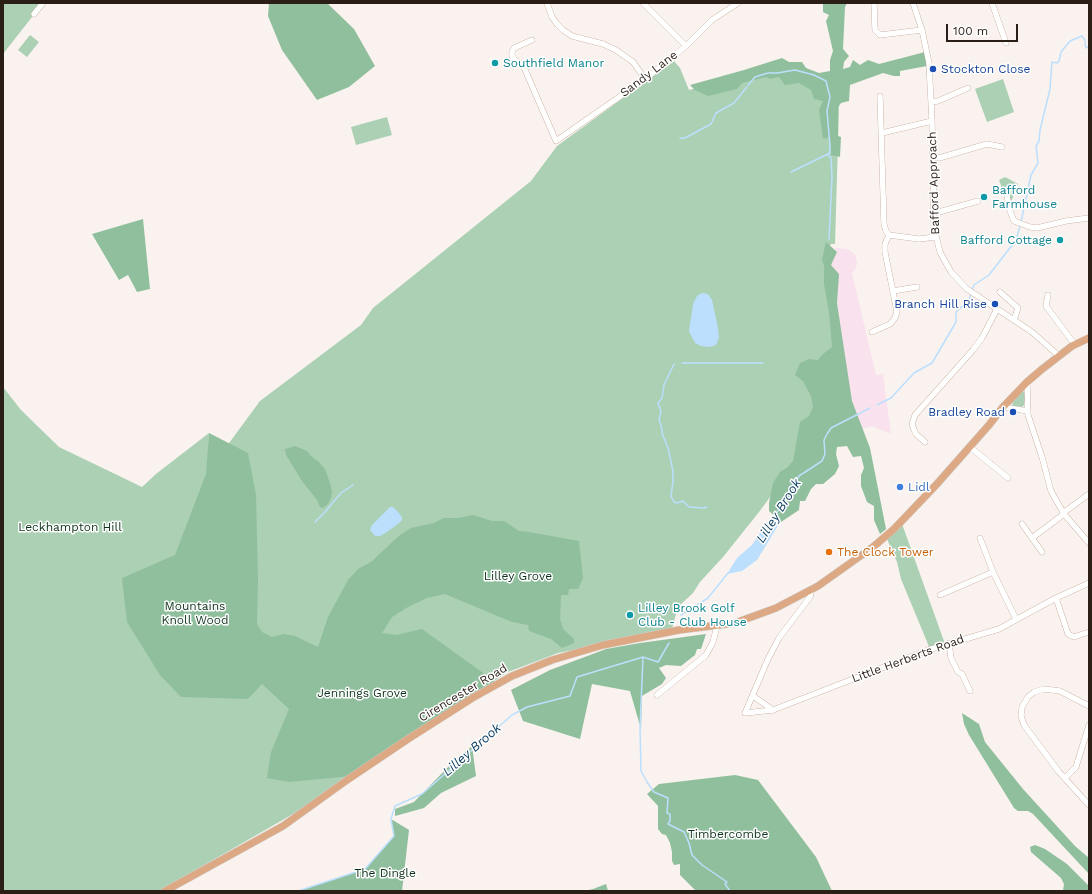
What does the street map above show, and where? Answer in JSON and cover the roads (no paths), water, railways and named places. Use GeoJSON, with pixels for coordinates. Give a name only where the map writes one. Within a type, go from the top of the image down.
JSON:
{"type":"FeatureCollection","features":[{"type":"Feature","properties":{"kind":"main road","name":"Cirencester Road"},"geometry":{"type":"LineString","coordinates":[[165,891],[283,826],[352,776],[474,696],[497,683],[542,664],[593,648],[679,630],[735,623],[792,601],[810,591],[832,577],[887,535],[900,523],[970,446],[1002,407],[1027,382],[1059,356],[1075,345],[1089,338]]}},
{"type":"Feature","properties":{"kind":"street"},"geometry":{"type":"LineString","coordinates":[[34,14],[43,3]]}},
{"type":"Feature","properties":{"kind":"street"},"geometry":{"type":"LineString","coordinates":[[547,3],[552,17],[563,30],[572,36],[596,42],[616,50],[633,62],[645,79]]}},
{"type":"Feature","properties":{"kind":"street"},"geometry":{"type":"LineString","coordinates":[[643,3],[686,46]]}},
{"type":"Feature","properties":{"kind":"street","name":"Sandy Lane"},"geometry":{"type":"LineString","coordinates":[[532,40],[514,48],[512,56],[523,65],[556,141],[645,79],[686,46],[712,20],[738,3]]}},
{"type":"Feature","properties":{"kind":"street"},"geometry":{"type":"LineString","coordinates":[[874,3],[875,30],[880,35],[922,30]]}},
{"type":"Feature","properties":{"kind":"street","name":"Bafford Approach"},"geometry":{"type":"LineString","coordinates":[[913,3],[922,30],[928,60],[932,121],[933,212],[935,237],[940,252],[947,266],[967,289],[1032,332],[1059,356]]}},
{"type":"Feature","properties":{"kind":"street"},"geometry":{"type":"LineString","coordinates":[[992,3],[1006,42]]}},
{"type":"Feature","properties":{"kind":"street"},"geometry":{"type":"LineString","coordinates":[[931,102],[938,101],[968,88]]}},
{"type":"Feature","properties":{"kind":"street"},"geometry":{"type":"LineString","coordinates":[[880,96],[884,224],[889,236]]}},
{"type":"Feature","properties":{"kind":"street"},"geometry":{"type":"LineString","coordinates":[[882,133],[932,121]]}},
{"type":"Feature","properties":{"kind":"street"},"geometry":{"type":"LineString","coordinates":[[933,157],[940,158],[987,144],[1002,146]]}},
{"type":"Feature","properties":{"kind":"street"},"geometry":{"type":"LineString","coordinates":[[1007,196],[1014,221],[1030,227],[1037,228],[1066,221],[1089,218]]}},
{"type":"Feature","properties":{"kind":"street"},"geometry":{"type":"LineString","coordinates":[[933,212],[940,212],[978,201]]}},
{"type":"Feature","properties":{"kind":"street"},"geometry":{"type":"LineString","coordinates":[[889,236],[919,239],[935,237]]}},
{"type":"Feature","properties":{"kind":"street"},"geometry":{"type":"LineString","coordinates":[[872,332],[890,324],[895,318],[897,312],[885,252],[885,244],[889,236]]}},
{"type":"Feature","properties":{"kind":"street"},"geometry":{"type":"LineString","coordinates":[[893,291],[917,287]]}},
{"type":"Feature","properties":{"kind":"street"},"geometry":{"type":"LineString","coordinates":[[1000,292],[1018,308],[1014,320]]}},
{"type":"Feature","properties":{"kind":"street"},"geometry":{"type":"LineString","coordinates":[[1048,295],[1045,303],[1046,306],[1075,345]]}},
{"type":"Feature","properties":{"kind":"street"},"geometry":{"type":"LineString","coordinates":[[925,442],[916,434],[914,430],[912,424],[915,415],[974,350],[997,309]]}},
{"type":"Feature","properties":{"kind":"street"},"geometry":{"type":"LineString","coordinates":[[1027,382],[1029,418],[1051,491],[1064,513],[1089,543]]}},
{"type":"Feature","properties":{"kind":"street"},"geometry":{"type":"LineString","coordinates":[[1002,407],[1028,411]]}},
{"type":"Feature","properties":{"kind":"street"},"geometry":{"type":"LineString","coordinates":[[970,446],[1008,478]]}},
{"type":"Feature","properties":{"kind":"street"},"geometry":{"type":"LineString","coordinates":[[1032,538],[1089,494]]}},
{"type":"Feature","properties":{"kind":"street"},"geometry":{"type":"LineString","coordinates":[[1022,524],[1042,552]]}},
{"type":"Feature","properties":{"kind":"street"},"geometry":{"type":"LineString","coordinates":[[980,538],[993,572],[1016,619]]}},
{"type":"Feature","properties":{"kind":"street"},"geometry":{"type":"LineString","coordinates":[[940,595],[993,572]]}},
{"type":"Feature","properties":{"kind":"street","name":"Little Herberts Road"},"geometry":{"type":"LineString","coordinates":[[753,696],[745,713],[773,710],[928,650],[999,628],[1056,598],[1089,583]]}},
{"type":"Feature","properties":{"kind":"street"},"geometry":{"type":"LineString","coordinates":[[773,710],[753,696],[768,659],[786,628],[810,597],[810,591]]}},
{"type":"Feature","properties":{"kind":"street"},"geometry":{"type":"LineString","coordinates":[[1056,598],[1068,634],[1074,637],[1089,632]]}},
{"type":"Feature","properties":{"kind":"street"},"geometry":{"type":"LineString","coordinates":[[657,695],[706,655],[713,642],[717,626]]}},
{"type":"Feature","properties":{"kind":"street"},"geometry":{"type":"LineString","coordinates":[[949,643],[951,658],[970,691]]}},
{"type":"Feature","properties":{"kind":"street"},"geometry":{"type":"LineString","coordinates":[[1089,706],[1060,692],[1044,689],[1037,690],[1030,694],[1025,700],[1021,716],[1023,723],[1065,778],[1089,805]]}},
{"type":"Feature","properties":{"kind":"street"},"geometry":{"type":"LineString","coordinates":[[1065,778],[1076,767],[1089,724]]}},
{"type":"Feature","properties":{"kind":"water"},"geometry":{"type":"Polygon","coordinates":[[[702,293],[708,294],[712,300],[718,328],[719,338],[717,343],[716,345],[710,347],[701,346],[695,343],[689,331],[693,304],[697,296],[702,293]]]}},
{"type":"Feature","properties":{"kind":"water"},"geometry":{"type":"Polygon","coordinates":[[[390,507],[393,507],[398,512],[402,517],[402,520],[387,532],[380,536],[375,536],[370,530],[372,525],[390,507]]]}},
{"type":"Feature","properties":{"kind":"water"},"geometry":{"type":"Polygon","coordinates":[[[775,517],[779,524],[757,560],[742,571],[727,574],[737,558],[752,545],[770,518],[775,517]]]}},
{"type":"Feature","properties":{"kind":"waterway","name":"Lilley Brook"},"geometry":{"type":"LineString","coordinates":[[1021,222],[1031,175],[1038,163],[1036,146],[1039,141],[1040,130],[1050,89],[1052,62],[1057,63],[1059,61],[1061,52],[1070,41],[1082,36],[1085,40],[1086,48],[1089,46]]}},
{"type":"Feature","properties":{"kind":"waterway"},"geometry":{"type":"LineString","coordinates":[[748,85],[755,77],[768,73],[795,70],[814,75],[826,81],[830,97],[827,111],[830,153],[791,172]]}},
{"type":"Feature","properties":{"kind":"waterway"},"geometry":{"type":"LineString","coordinates":[[680,138],[685,138],[711,124],[716,113],[734,103],[747,87]]}},
{"type":"Feature","properties":{"kind":"waterway"},"geometry":{"type":"LineString","coordinates":[[828,155],[831,158],[832,177],[829,239]]}},
{"type":"Feature","properties":{"kind":"waterway","name":"Lilley Brook"},"geometry":{"type":"LineString","coordinates":[[972,290],[974,285],[989,275],[1016,240],[1020,226]]}},
{"type":"Feature","properties":{"kind":"waterway","name":"Lilley Brook"},"geometry":{"type":"LineString","coordinates":[[877,405],[891,398],[914,373],[932,363],[956,322],[956,312],[969,300],[971,294]]}},
{"type":"Feature","properties":{"kind":"waterway"},"geometry":{"type":"LineString","coordinates":[[682,363],[763,363]]}},
{"type":"Feature","properties":{"kind":"waterway"},"geometry":{"type":"LineString","coordinates":[[674,364],[664,385],[662,398],[658,403],[661,412],[659,419],[662,433],[668,448],[673,471],[671,496],[674,502],[677,503],[683,501],[689,507],[707,507]]}},
{"type":"Feature","properties":{"kind":"waterway","name":"Lilley Brook"},"geometry":{"type":"LineString","coordinates":[[774,519],[782,502],[799,476],[822,461],[825,454],[824,440],[831,428],[870,408]]}},
{"type":"Feature","properties":{"kind":"waterway"},"geometry":{"type":"LineString","coordinates":[[315,522],[341,493],[353,485]]}},
{"type":"Feature","properties":{"kind":"waterway","name":"Lilley Brook"},"geometry":{"type":"LineString","coordinates":[[681,615],[708,598],[728,573]]}},
{"type":"Feature","properties":{"kind":"waterway","name":"Lilley Brook"},"geometry":{"type":"LineString","coordinates":[[298,891],[365,869],[394,836],[391,819],[395,806],[422,794],[512,715],[527,707],[570,696],[577,677],[643,657],[658,662],[669,643]]}},
{"type":"Feature","properties":{"kind":"waterway"},"geometry":{"type":"LineString","coordinates":[[643,658],[640,728],[641,771],[654,792],[668,798],[667,813],[670,814],[670,821],[668,824],[684,832],[692,855],[702,865],[727,882],[725,884],[730,891]]}},
{"type":"Feature","properties":{"kind":"place","name":"Southfield Manor"},"geometry":{"type":"Point","coordinates":[495,63]}},
{"type":"Feature","properties":{"kind":"place","name":"Stockton Close"},"geometry":{"type":"Point","coordinates":[933,69]}},
{"type":"Feature","properties":{"kind":"place","name":"Bafford Farmhouse"},"geometry":{"type":"Point","coordinates":[984,197]}},
{"type":"Feature","properties":{"kind":"place","name":"Bafford Cottage"},"geometry":{"type":"Point","coordinates":[1060,240]}},
{"type":"Feature","properties":{"kind":"place","name":"Branch Hill Rise"},"geometry":{"type":"Point","coordinates":[995,304]}},
{"type":"Feature","properties":{"kind":"place","name":"Bradley Road"},"geometry":{"type":"Point","coordinates":[1013,412]}},
{"type":"Feature","properties":{"kind":"place","name":"Lidl"},"geometry":{"type":"Point","coordinates":[900,487]}},
{"type":"Feature","properties":{"kind":"place","name":"The Clock Tower"},"geometry":{"type":"Point","coordinates":[829,552]}},
{"type":"Feature","properties":{"kind":"place","name":"Lilley Brook Golf Club - Club House"},"geometry":{"type":"Point","coordinates":[630,615]}},
{"type":"Feature","properties":{"kind":"park label","name":"Leckhampton Hill"},"geometry":{"type":"Point","coordinates":[70,527]}},
{"type":"Feature","properties":{"kind":"park label","name":"Lilley Grove"},"geometry":{"type":"Point","coordinates":[518,576]}},
{"type":"Feature","properties":{"kind":"park label","name":"Mountains Knoll Wood"},"geometry":{"type":"Point","coordinates":[195,613]}},
{"type":"Feature","properties":{"kind":"park label","name":"Jennings Grove"},"geometry":{"type":"Point","coordinates":[362,693]}},
{"type":"Feature","properties":{"kind":"park label","name":"Timbercombe"},"geometry":{"type":"Point","coordinates":[728,834]}},
{"type":"Feature","properties":{"kind":"park label","name":"The Dingle"},"geometry":{"type":"Point","coordinates":[385,873]}}]}
